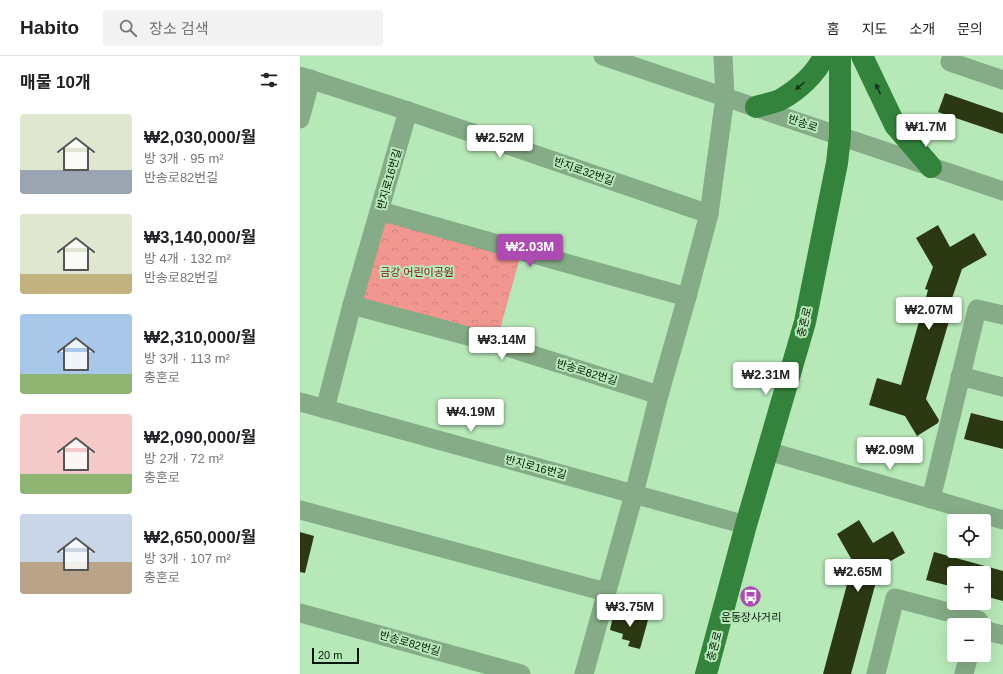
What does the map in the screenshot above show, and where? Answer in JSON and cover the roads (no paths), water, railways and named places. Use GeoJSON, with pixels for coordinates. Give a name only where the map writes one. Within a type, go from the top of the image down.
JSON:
{"type":"FeatureCollection","features":[{"type":"Feature","properties":{"kind":"main road"},"geometry":{"type":"LineString","coordinates":[[756,108],[779,100],[792,92],[819,67],[824,56]]}},
{"type":"Feature","properties":{"kind":"main road","name":"충혼로"},"geometry":{"type":"LineString","coordinates":[[706,674],[746,525],[805,322],[837,163],[840,136],[840,56]]}},
{"type":"Feature","properties":{"kind":"main road"},"geometry":{"type":"LineString","coordinates":[[862,56],[895,126],[931,167]]}},
{"type":"Feature","properties":{"kind":"street","name":"반송로"},"geometry":{"type":"LineString","coordinates":[[603,56],[1003,191]]}},
{"type":"Feature","properties":{"kind":"street"},"geometry":{"type":"LineString","coordinates":[[584,674],[709,214],[725,97],[723,56]]}},
{"type":"Feature","properties":{"kind":"street"},"geometry":{"type":"LineString","coordinates":[[952,56],[950,62],[1003,80]]}},
{"type":"Feature","properties":{"kind":"street"},"geometry":{"type":"LineString","coordinates":[[300,119],[306,77]]}},
{"type":"Feature","properties":{"kind":"street","name":"반지로32번길"},"geometry":{"type":"LineString","coordinates":[[306,77],[709,214]]}},
{"type":"Feature","properties":{"kind":"street","name":"반지로16번길"},"geometry":{"type":"LineString","coordinates":[[325,409],[352,305],[408,111]]}},
{"type":"Feature","properties":{"kind":"street"},"geometry":{"type":"LineString","coordinates":[[380,211],[687,297]]}},
{"type":"Feature","properties":{"kind":"street","name":"반송로82번길"},"geometry":{"type":"LineString","coordinates":[[352,305],[498,344],[659,395]]}},
{"type":"Feature","properties":{"kind":"street"},"geometry":{"type":"LineString","coordinates":[[931,499],[977,309],[1003,315]]}},
{"type":"Feature","properties":{"kind":"street"},"geometry":{"type":"LineString","coordinates":[[960,376],[1003,387]]}},
{"type":"Feature","properties":{"kind":"street","name":"반지로16번길"},"geometry":{"type":"LineString","coordinates":[[300,402],[746,525]]}},
{"type":"Feature","properties":{"kind":"street"},"geometry":{"type":"LineString","coordinates":[[768,451],[1003,520]]}},
{"type":"Feature","properties":{"kind":"street"},"geometry":{"type":"LineString","coordinates":[[300,510],[606,592]]}},
{"type":"Feature","properties":{"kind":"street"},"geometry":{"type":"LineString","coordinates":[[876,674],[895,598],[960,618]]}},
{"type":"Feature","properties":{"kind":"street","name":"반송로82번길"},"geometry":{"type":"LineString","coordinates":[[300,613],[521,674]]}},
{"type":"Feature","properties":{"kind":"street"},"geometry":{"type":"LineString","coordinates":[[991,632],[1003,635]]}},
{"type":"Feature","properties":{"kind":"street"},"geometry":{"type":"LineString","coordinates":[[964,674],[967,662]]}},
{"type":"Feature","properties":{"kind":"place","name":"운동장사거리"},"geometry":{"type":"Point","coordinates":[751,597]}},
{"type":"Feature","properties":{"kind":"park label","name":"금강 어린이공원"},"geometry":{"type":"Point","coordinates":[417,272]}}]}
